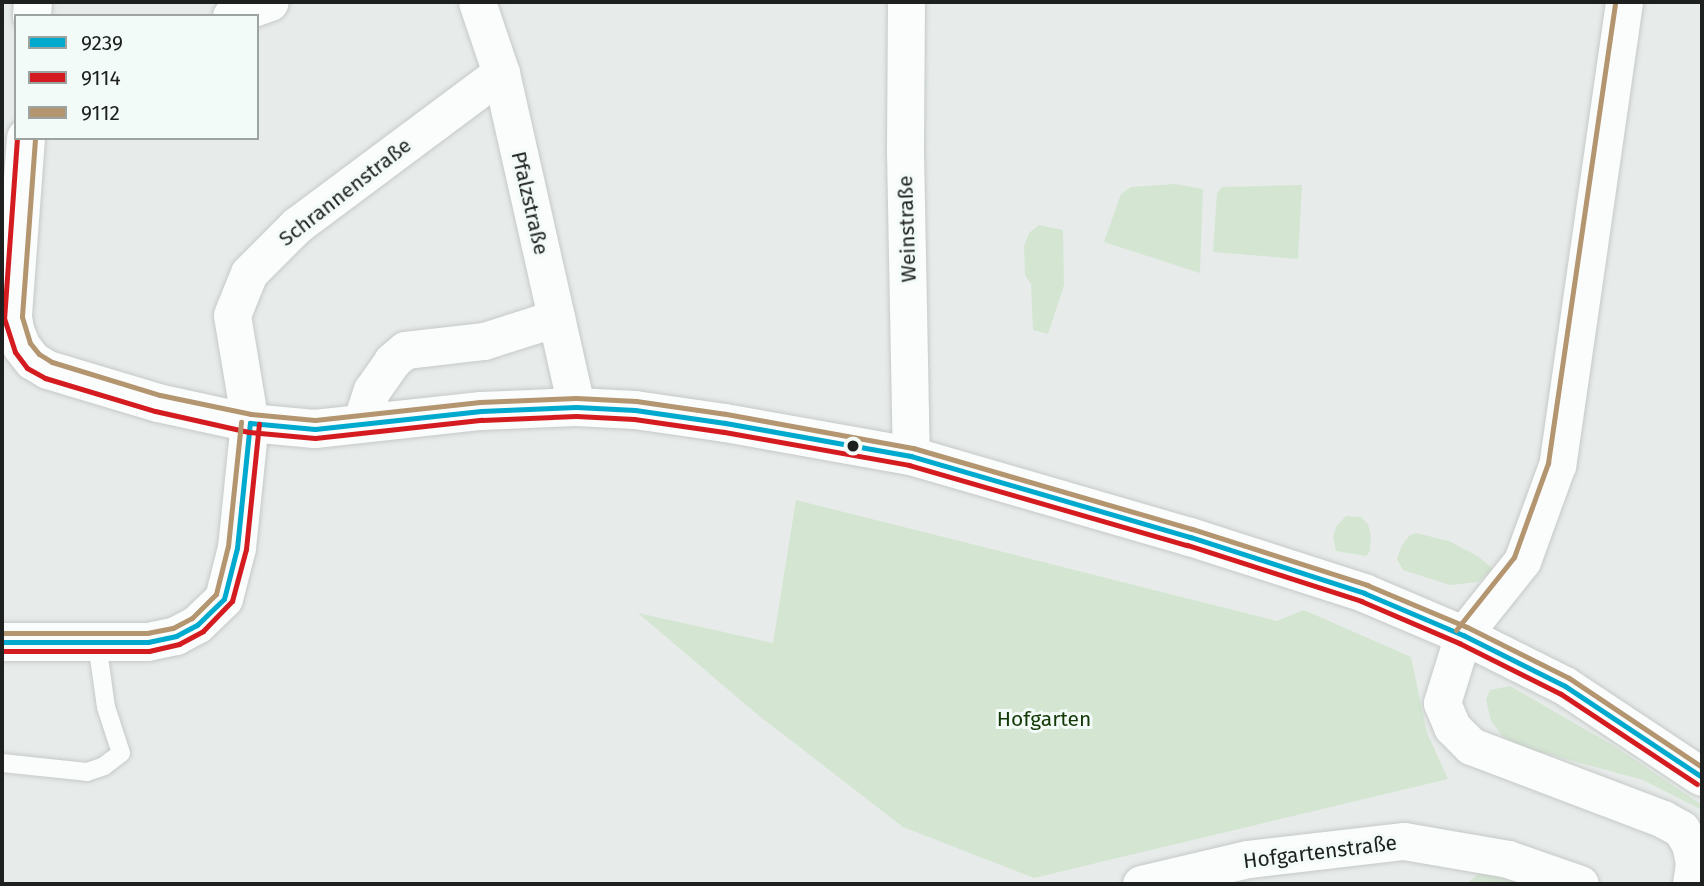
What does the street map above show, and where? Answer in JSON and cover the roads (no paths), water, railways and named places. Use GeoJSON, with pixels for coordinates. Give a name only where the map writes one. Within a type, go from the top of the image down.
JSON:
{"type":"FeatureCollection","features":[{"type":"Feature","properties":{"kind":"main road"},"geometry":{"type":"LineString","coordinates":[[26,140],[13,317],[22,348],[33,361],[48,370],[158,403],[250,423],[315,429],[481,411],[576,407],[635,411],[738,425],[911,456],[1190,537],[1339,585],[1463,635],[1565,686],[1702,777]]}},
{"type":"Feature","properties":{"kind":"main road"},"geometry":{"type":"LineString","coordinates":[[2,642],[148,642],[176,636],[197,625],[224,599],[237,548],[250,423]]}},
{"type":"Feature","properties":{"kind":"street"},"geometry":{"type":"LineString","coordinates":[[237,14],[270,2]]}},
{"type":"Feature","properties":{"kind":"street","name":"Pfalzstraße"},"geometry":{"type":"LineString","coordinates":[[477,2],[501,73],[576,407]]}},
{"type":"Feature","properties":{"kind":"street","name":"Weinstraße"},"geometry":{"type":"LineString","coordinates":[[905,2],[911,456]]}},
{"type":"Feature","properties":{"kind":"street"},"geometry":{"type":"LineString","coordinates":[[1625,2],[1557,465],[1522,561],[1463,635],[1442,703],[1452,727],[1471,746],[1664,819],[1681,829],[1689,844],[1694,863],[1691,884]]}},
{"type":"Feature","properties":{"kind":"street","name":"Schrannenstraße"},"geometry":{"type":"LineString","coordinates":[[250,423],[232,315],[249,273],[297,225],[501,73]]}},
{"type":"Feature","properties":{"kind":"street"},"geometry":{"type":"LineString","coordinates":[[361,423],[372,390],[392,361],[405,350],[484,341],[556,318]]}},
{"type":"Feature","properties":{"kind":"street","name":"Hofgartenstraße"},"geometry":{"type":"LineString","coordinates":[[1141,884],[1248,859],[1404,841],[1508,859],[1580,884]]}},
{"type":"Feature","properties":{"kind":"lane"},"geometry":{"type":"LineString","coordinates":[[2,763],[87,772],[104,766],[121,753],[106,707],[97,643]]}},
{"type":"Feature","properties":{"kind":"park label","name":"Hofgarten"},"geometry":{"type":"Point","coordinates":[1044,719]}}]}
